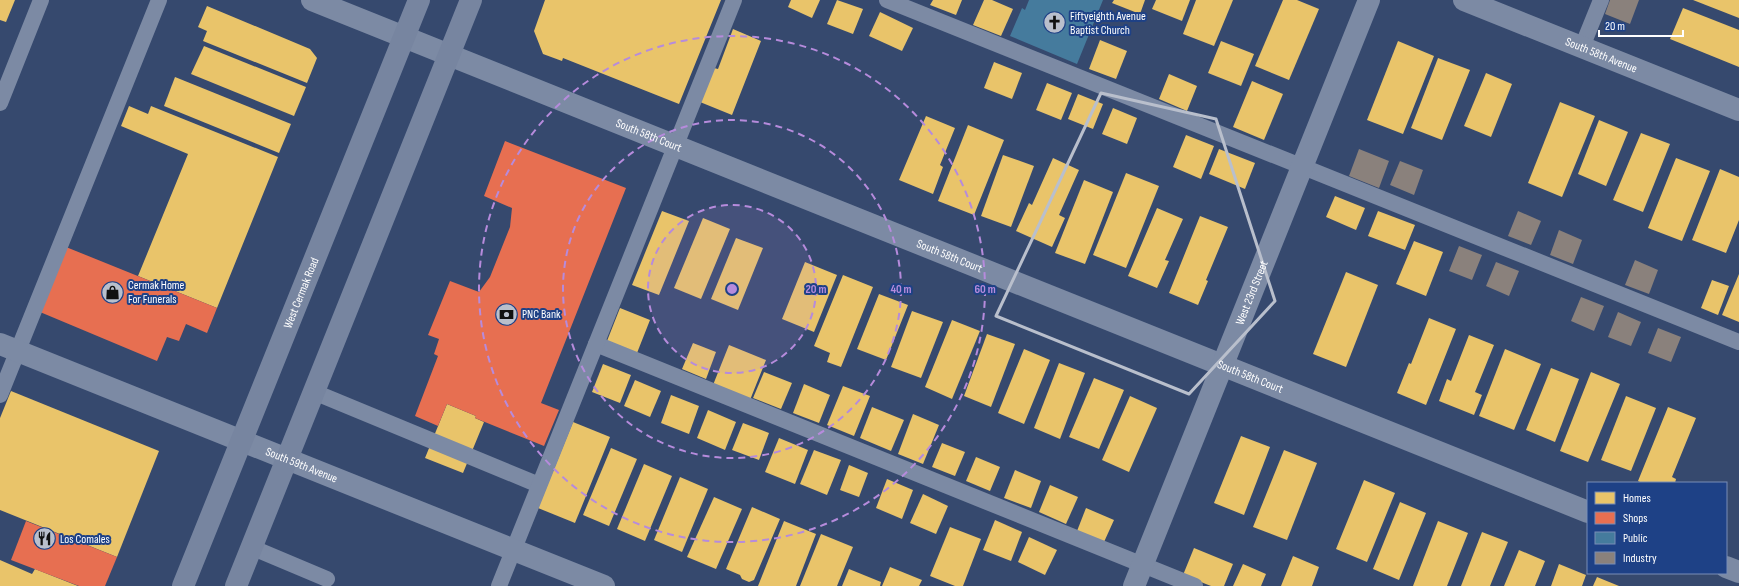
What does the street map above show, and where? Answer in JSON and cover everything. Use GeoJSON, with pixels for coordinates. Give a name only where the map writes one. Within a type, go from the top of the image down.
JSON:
{"type":"FeatureCollection","features":[{"type":"Feature","properties":{"kind":"main road","name":"West Cermak Road"},"geometry":{"type":"LineString","coordinates":[[183,586],[419,0]]}},
{"type":"Feature","properties":{"kind":"main road"},"geometry":{"type":"LineString","coordinates":[[236,586],[471,0]]}},
{"type":"Feature","properties":{"kind":"street","name":"South 58th Court"},"geometry":{"type":"LineString","coordinates":[[312,0],[1587,512]]}},
{"type":"Feature","properties":{"kind":"street","name":"West 23rd Street"},"geometry":{"type":"LineString","coordinates":[[1134,586],[1369,0]]}},
{"type":"Feature","properties":{"kind":"street","name":"South 58th Avenue"},"geometry":{"type":"LineString","coordinates":[[1464,0],[1739,110]]}},
{"type":"Feature","properties":{"kind":"street","name":"South 59th Avenue"},"geometry":{"type":"LineString","coordinates":[[9,348],[604,586]]}},
{"type":"Feature","properties":{"kind":"street"},"geometry":{"type":"LineString","coordinates":[[1727,567],[1739,572]]}},
{"type":"Feature","properties":{"kind":"lane"},"geometry":{"type":"LineString","coordinates":[[0,103],[41,0]]}},
{"type":"Feature","properties":{"kind":"lane"},"geometry":{"type":"LineString","coordinates":[[0,395],[9,348],[159,0]]}},
{"type":"Feature","properties":{"kind":"lane"},"geometry":{"type":"LineString","coordinates":[[499,586],[734,0]]}},
{"type":"Feature","properties":{"kind":"lane"},"geometry":{"type":"LineString","coordinates":[[887,0],[1739,342]]}},
{"type":"Feature","properties":{"kind":"lane"},"geometry":{"type":"LineString","coordinates":[[1582,47],[1601,0]]}},
{"type":"Feature","properties":{"kind":"lane"},"geometry":{"type":"LineString","coordinates":[[596,344],[1195,586]]}},
{"type":"Feature","properties":{"kind":"lane"},"geometry":{"type":"LineString","coordinates":[[314,392],[540,485]]}},
{"type":"Feature","properties":{"kind":"lane"},"geometry":{"type":"LineString","coordinates":[[251,547],[327,579]]}},
{"type":"Feature","properties":{"kind":"highlighted area"},"geometry":{"type":"Polygon","coordinates":[[[1101,93],[1216,119],[1275,301],[1189,394],[996,316],[1101,93]]]}},
{"type":"Feature","properties":{"kind":"building: Homes"},"geometry":{"type":"Polygon","coordinates":[[[0,0],[15,0],[6,22],[0,20],[0,0]]]}},
{"type":"Feature","properties":{"kind":"building: Homes"},"geometry":{"type":"Polygon","coordinates":[[[545,0],[721,0],[679,104],[563,58],[562,61],[543,54],[534,31],[545,0]]]}},
{"type":"Feature","properties":{"kind":"building: Homes"},"geometry":{"type":"Polygon","coordinates":[[[791,0],[820,0],[812,18],[788,7],[791,0]]]}},
{"type":"Feature","properties":{"kind":"building: Homes"},"geometry":{"type":"Polygon","coordinates":[[[837,0],[863,9],[853,34],[827,24],[837,0]]]}},
{"type":"Feature","properties":{"kind":"building: Homes"},"geometry":{"type":"Polygon","coordinates":[[[933,0],[962,0],[956,15],[930,5],[933,0]]]}},
{"type":"Feature","properties":{"kind":"building: Homes"},"geometry":{"type":"Polygon","coordinates":[[[984,0],[992,0],[1013,9],[1001,36],[973,25],[984,0]]]}},
{"type":"Feature","properties":{"kind":"building: Homes"},"geometry":{"type":"Polygon","coordinates":[[[1114,0],[1145,0],[1140,14],[1112,3],[1114,0]]]}},
{"type":"Feature","properties":{"kind":"building: Homes"},"geometry":{"type":"Polygon","coordinates":[[[1156,0],[1190,0],[1182,21],[1152,9],[1156,0]]]}},
{"type":"Feature","properties":{"kind":"building: Homes"},"geometry":{"type":"Polygon","coordinates":[[[1196,0],[1233,0],[1214,46],[1183,34],[1196,0]]]}},
{"type":"Feature","properties":{"kind":"building: Homes"},"geometry":{"type":"Polygon","coordinates":[[[1283,0],[1297,0],[1319,9],[1289,80],[1255,66],[1283,0]]]}},
{"type":"Feature","properties":{"kind":"building: Homes"},"geometry":{"type":"Polygon","coordinates":[[[1693,0],[1739,0],[1739,18],[1693,0]]]}},
{"type":"Feature","properties":{"kind":"building: Homes"},"geometry":{"type":"Polygon","coordinates":[[[207,6],[310,49],[317,58],[307,83],[203,41],[207,31],[198,27],[207,6]]]}},
{"type":"Feature","properties":{"kind":"building: Homes"},"geometry":{"type":"Polygon","coordinates":[[[1683,8],[1739,30],[1739,67],[1670,39],[1683,8]]]}},
{"type":"Feature","properties":{"kind":"building: Homes"},"geometry":{"type":"Polygon","coordinates":[[[880,12],[913,28],[902,51],[869,36],[880,12]]]}},
{"type":"Feature","properties":{"kind":"building: Homes"},"geometry":{"type":"Polygon","coordinates":[[[733,29],[761,41],[732,115],[700,102],[714,68],[718,69],[733,29]]]}},
{"type":"Feature","properties":{"kind":"building: Homes"},"geometry":{"type":"Polygon","coordinates":[[[1100,40],[1127,51],[1116,79],[1089,69],[1100,40]]]}},
{"type":"Feature","properties":{"kind":"building: Homes"},"geometry":{"type":"Polygon","coordinates":[[[1221,41],[1254,54],[1241,86],[1208,73],[1221,41]]]}},
{"type":"Feature","properties":{"kind":"building: Homes"},"geometry":{"type":"Polygon","coordinates":[[[1398,41],[1434,56],[1403,134],[1367,120],[1398,41]]]}},
{"type":"Feature","properties":{"kind":"building: Homes"},"geometry":{"type":"Polygon","coordinates":[[[204,46],[306,87],[294,116],[191,74],[204,46]]]}},
{"type":"Feature","properties":{"kind":"building: Homes"},"geometry":{"type":"Polygon","coordinates":[[[1438,58],[1470,70],[1442,140],[1411,128],[1438,58]]]}},
{"type":"Feature","properties":{"kind":"building: Homes"},"geometry":{"type":"Polygon","coordinates":[[[994,62],[1022,73],[1012,99],[984,88],[994,62]]]}},
{"type":"Feature","properties":{"kind":"building: Homes"},"geometry":{"type":"Polygon","coordinates":[[[1486,73],[1512,84],[1491,137],[1464,126],[1486,73]]]}},
{"type":"Feature","properties":{"kind":"building: Homes"},"geometry":{"type":"Polygon","coordinates":[[[1169,74],[1197,86],[1187,111],[1159,99],[1169,74]]]}},
{"type":"Feature","properties":{"kind":"building: Homes"},"geometry":{"type":"Polygon","coordinates":[[[175,77],[291,124],[279,153],[164,106],[175,77]]]}},
{"type":"Feature","properties":{"kind":"building: Homes"},"geometry":{"type":"Polygon","coordinates":[[[1252,81],[1283,94],[1264,140],[1233,127],[1252,81]]]}},
{"type":"Feature","properties":{"kind":"building: Homes"},"geometry":{"type":"Polygon","coordinates":[[[1047,83],[1072,93],[1061,120],[1036,110],[1047,83]]]}},
{"type":"Feature","properties":{"kind":"building: Homes"},"geometry":{"type":"Polygon","coordinates":[[[1078,94],[1103,104],[1093,129],[1068,119],[1078,94]]]}},
{"type":"Feature","properties":{"kind":"building: Homes"},"geometry":{"type":"Polygon","coordinates":[[[1560,102],[1595,116],[1562,197],[1528,183],[1560,102]]]}},
{"type":"Feature","properties":{"kind":"building: Homes"},"geometry":{"type":"Polygon","coordinates":[[[129,106],[148,114],[151,106],[278,157],[217,308],[138,276],[188,154],[121,126],[129,106]]]}},
{"type":"Feature","properties":{"kind":"building: Homes"},"geometry":{"type":"Polygon","coordinates":[[[1113,108],[1137,118],[1127,144],[1102,134],[1113,108]]]}},
{"type":"Feature","properties":{"kind":"building: Homes"},"geometry":{"type":"Polygon","coordinates":[[[926,116],[955,128],[940,165],[943,167],[933,194],[899,180],[926,116]]]}},
{"type":"Feature","properties":{"kind":"building: Homes"},"geometry":{"type":"Polygon","coordinates":[[[1599,120],[1628,132],[1606,186],[1578,174],[1599,120]]]}},
{"type":"Feature","properties":{"kind":"building: Homes"},"geometry":{"type":"Polygon","coordinates":[[[968,125],[1004,140],[974,215],[938,201],[968,125]]]}},
{"type":"Feature","properties":{"kind":"building: Homes"},"geometry":{"type":"Polygon","coordinates":[[[1641,133],[1670,144],[1643,212],[1613,200],[1641,133]]]}},
{"type":"Feature","properties":{"kind":"building: Homes"},"geometry":{"type":"Polygon","coordinates":[[[1186,135],[1214,146],[1201,179],[1173,167],[1186,135]]]}},
{"type":"Feature","properties":{"kind":"building: Homes"},"geometry":{"type":"Polygon","coordinates":[[[1219,149],[1255,163],[1245,189],[1209,174],[1219,149]]]}},
{"type":"Feature","properties":{"kind":"building: Homes"},"geometry":{"type":"Polygon","coordinates":[[[1003,155],[1034,166],[1011,227],[981,216],[1003,155]]]}},
{"type":"Feature","properties":{"kind":"building: Homes"},"geometry":{"type":"Polygon","coordinates":[[[1053,158],[1079,170],[1059,215],[1065,218],[1052,247],[1016,231],[1029,203],[1032,205],[1053,158]]]}},
{"type":"Feature","properties":{"kind":"building: Homes"},"geometry":{"type":"Polygon","coordinates":[[[1676,158],[1710,171],[1682,241],[1648,228],[1676,158]]]}},
{"type":"Feature","properties":{"kind":"building: Homes"},"geometry":{"type":"Polygon","coordinates":[[[1720,169],[1739,177],[1739,220],[1726,253],[1692,240],[1720,169]]]}},
{"type":"Feature","properties":{"kind":"building: Homes"},"geometry":{"type":"Polygon","coordinates":[[[1126,173],[1159,186],[1126,268],[1093,255],[1126,173]]]}},
{"type":"Feature","properties":{"kind":"building: Homes"},"geometry":{"type":"Polygon","coordinates":[[[1084,180],[1113,192],[1085,264],[1055,253],[1084,180]]]}},
{"type":"Feature","properties":{"kind":"building: Homes"},"geometry":{"type":"Polygon","coordinates":[[[1335,196],[1365,208],[1356,230],[1326,217],[1335,196]]]}},
{"type":"Feature","properties":{"kind":"building: Homes"},"geometry":{"type":"Polygon","coordinates":[[[1157,208],[1183,219],[1165,260],[1169,261],[1157,288],[1128,276],[1157,208]]]}},
{"type":"Feature","properties":{"kind":"building: Homes"},"geometry":{"type":"Polygon","coordinates":[[[662,211],[689,221],[659,295],[632,285],[662,211]]]}},
{"type":"Feature","properties":{"kind":"building: Homes"},"geometry":{"type":"Polygon","coordinates":[[[1378,211],[1415,225],[1405,250],[1368,236],[1378,211]]]}},
{"type":"Feature","properties":{"kind":"building: Homes"},"geometry":{"type":"Polygon","coordinates":[[[1200,216],[1228,227],[1206,280],[1208,281],[1198,305],[1169,293],[1200,216]]]}},
{"type":"Feature","properties":{"kind":"building: Homes"},"geometry":{"type":"Polygon","coordinates":[[[703,218],[730,229],[701,299],[674,288],[703,218]]]}},
{"type":"Feature","properties":{"kind":"building: Homes"},"geometry":{"type":"Polygon","coordinates":[[[736,238],[763,248],[738,310],[711,299],[736,238]]]}},
{"type":"Feature","properties":{"kind":"building: Homes"},"geometry":{"type":"Polygon","coordinates":[[[1414,241],[1443,252],[1426,296],[1396,284],[1414,241]]]}},
{"type":"Feature","properties":{"kind":"building: Homes"},"geometry":{"type":"Polygon","coordinates":[[[805,262],[837,275],[814,332],[782,319],[805,262]]]}},
{"type":"Feature","properties":{"kind":"building: Homes"},"geometry":{"type":"Polygon","coordinates":[[[1346,272],[1378,285],[1346,367],[1313,354],[1346,272]]]}},
{"type":"Feature","properties":{"kind":"building: Homes"},"geometry":{"type":"Polygon","coordinates":[[[1739,274],[1739,322],[1722,315],[1739,274]]]}},
{"type":"Feature","properties":{"kind":"building: Homes"},"geometry":{"type":"Polygon","coordinates":[[[843,275],[873,287],[841,367],[827,362],[830,353],[814,346],[843,275]]]}},
{"type":"Feature","properties":{"kind":"building: Homes"},"geometry":{"type":"Polygon","coordinates":[[[1712,280],[1729,286],[1718,315],[1701,308],[1712,280]]]}},
{"type":"Feature","properties":{"kind":"building: Homes"},"geometry":{"type":"Polygon","coordinates":[[[879,294],[908,305],[886,360],[857,349],[879,294]]]}},
{"type":"Feature","properties":{"kind":"building: Homes"},"geometry":{"type":"Polygon","coordinates":[[[620,308],[650,320],[637,353],[607,341],[620,308]]]}},
{"type":"Feature","properties":{"kind":"building: Homes"},"geometry":{"type":"Polygon","coordinates":[[[912,311],[943,322],[921,378],[891,367],[912,311]]]}},
{"type":"Feature","properties":{"kind":"building: Homes"},"geometry":{"type":"Polygon","coordinates":[[[1429,318],[1456,329],[1426,405],[1397,393],[1409,363],[1411,364],[1429,318]]]}},
{"type":"Feature","properties":{"kind":"building: Homes"},"geometry":{"type":"Polygon","coordinates":[[[952,320],[980,331],[952,399],[925,387],[952,320]]]}},
{"type":"Feature","properties":{"kind":"building: Homes"},"geometry":{"type":"Polygon","coordinates":[[[987,334],[1015,344],[991,407],[964,396],[987,334]]]}},
{"type":"Feature","properties":{"kind":"building: Homes"},"geometry":{"type":"Polygon","coordinates":[[[1469,335],[1494,345],[1475,392],[1482,395],[1474,415],[1439,401],[1447,379],[1451,381],[1469,335]]]}},
{"type":"Feature","properties":{"kind":"building: Homes"},"geometry":{"type":"Polygon","coordinates":[[[693,343],[716,352],[706,379],[682,369],[693,343]]]}},
{"type":"Feature","properties":{"kind":"building: Homes"},"geometry":{"type":"Polygon","coordinates":[[[729,345],[766,360],[750,400],[713,385],[729,345]]]}},
{"type":"Feature","properties":{"kind":"building: Homes"},"geometry":{"type":"Polygon","coordinates":[[[1024,349],[1050,360],[1024,424],[998,413],[1024,349]]]}},
{"type":"Feature","properties":{"kind":"building: Homes"},"geometry":{"type":"Polygon","coordinates":[[[1505,349],[1541,364],[1514,430],[1479,416],[1505,349]]]}},
{"type":"Feature","properties":{"kind":"building: Homes"},"geometry":{"type":"Polygon","coordinates":[[[1059,363],[1085,373],[1060,439],[1034,428],[1059,363]]]}},
{"type":"Feature","properties":{"kind":"building: Homes"},"geometry":{"type":"Polygon","coordinates":[[[603,364],[631,375],[620,403],[592,392],[603,364]]]}},
{"type":"Feature","properties":{"kind":"building: Homes"},"geometry":{"type":"Polygon","coordinates":[[[1551,368],[1579,379],[1555,442],[1526,430],[1551,368]]]}},
{"type":"Feature","properties":{"kind":"building: Homes"},"geometry":{"type":"Polygon","coordinates":[[[764,372],[792,383],[781,409],[753,398],[764,372]]]}},
{"type":"Feature","properties":{"kind":"building: Homes"},"geometry":{"type":"Polygon","coordinates":[[[1591,372],[1620,384],[1588,462],[1560,451],[1591,372]]]}},
{"type":"Feature","properties":{"kind":"building: Homes"},"geometry":{"type":"Polygon","coordinates":[[[1094,378],[1124,390],[1099,449],[1069,437],[1094,378]]]}},
{"type":"Feature","properties":{"kind":"building: Homes"},"geometry":{"type":"Polygon","coordinates":[[[635,380],[661,391],[650,417],[624,406],[635,380]]]}},
{"type":"Feature","properties":{"kind":"building: Homes"},"geometry":{"type":"Polygon","coordinates":[[[804,384],[830,395],[819,423],[793,413],[804,384]]]}},
{"type":"Feature","properties":{"kind":"building: Homes"},"geometry":{"type":"Polygon","coordinates":[[[843,386],[870,396],[854,436],[827,425],[843,386]]]}},
{"type":"Feature","properties":{"kind":"building: Homes"},"geometry":{"type":"Polygon","coordinates":[[[11,391],[159,451],[117,557],[0,510],[0,418],[11,391]]]}},
{"type":"Feature","properties":{"kind":"building: Homes"},"geometry":{"type":"Polygon","coordinates":[[[671,395],[699,406],[689,434],[661,423],[671,395]]]}},
{"type":"Feature","properties":{"kind":"building: Homes"},"geometry":{"type":"Polygon","coordinates":[[[1130,396],[1157,408],[1129,472],[1102,460],[1130,396]]]}},
{"type":"Feature","properties":{"kind":"building: Homes"},"geometry":{"type":"Polygon","coordinates":[[[1626,396],[1656,408],[1631,471],[1601,460],[1626,396]]]}},
{"type":"Feature","properties":{"kind":"building: Homes"},"geometry":{"type":"Polygon","coordinates":[[[447,404],[476,416],[475,418],[484,422],[463,473],[425,458],[447,404]]]}},
{"type":"Feature","properties":{"kind":"building: Homes"},"geometry":{"type":"Polygon","coordinates":[[[872,407],[904,420],[891,451],[860,438],[872,407]]]}},
{"type":"Feature","properties":{"kind":"building: Homes"},"geometry":{"type":"Polygon","coordinates":[[[1668,407],[1696,418],[1672,477],[1676,479],[1675,482],[1638,481],[1668,407]]]}},
{"type":"Feature","properties":{"kind":"building: Homes"},"geometry":{"type":"Polygon","coordinates":[[[708,410],[736,422],[725,450],[697,438],[708,410]]]}},
{"type":"Feature","properties":{"kind":"building: Homes"},"geometry":{"type":"Polygon","coordinates":[[[913,414],[939,425],[923,464],[898,454],[913,414]]]}},
{"type":"Feature","properties":{"kind":"building: Homes"},"geometry":{"type":"Polygon","coordinates":[[[573,422],[610,437],[575,523],[538,508],[573,422]]]}},
{"type":"Feature","properties":{"kind":"building: Homes"},"geometry":{"type":"Polygon","coordinates":[[[743,423],[769,433],[759,460],[732,450],[743,423]]]}},
{"type":"Feature","properties":{"kind":"building: Homes"},"geometry":{"type":"Polygon","coordinates":[[[1241,436],[1270,447],[1244,515],[1214,503],[1241,436]]]}},
{"type":"Feature","properties":{"kind":"building: Homes"},"geometry":{"type":"Polygon","coordinates":[[[779,438],[808,450],[795,484],[765,472],[779,438]]]}},
{"type":"Feature","properties":{"kind":"building: Homes"},"geometry":{"type":"Polygon","coordinates":[[[942,443],[965,452],[955,476],[932,467],[942,443]]]}},
{"type":"Feature","properties":{"kind":"building: Homes"},"geometry":{"type":"Polygon","coordinates":[[[611,448],[637,459],[609,526],[583,515],[611,448]]]}},
{"type":"Feature","properties":{"kind":"building: Homes"},"geometry":{"type":"Polygon","coordinates":[[[814,450],[841,460],[827,495],[800,484],[814,450]]]}},
{"type":"Feature","properties":{"kind":"building: Homes"},"geometry":{"type":"Polygon","coordinates":[[[1284,450],[1317,463],[1287,540],[1253,527],[1284,450]]]}},
{"type":"Feature","properties":{"kind":"building: Homes"},"geometry":{"type":"Polygon","coordinates":[[[976,457],[1000,467],[990,491],[966,481],[976,457]]]}},
{"type":"Feature","properties":{"kind":"building: Homes"},"geometry":{"type":"Polygon","coordinates":[[[644,464],[672,476],[645,541],[617,529],[644,464]]]}},
{"type":"Feature","properties":{"kind":"building: Homes"},"geometry":{"type":"Polygon","coordinates":[[[849,465],[868,473],[859,497],[840,490],[849,465]]]}},
{"type":"Feature","properties":{"kind":"building: Homes"},"geometry":{"type":"Polygon","coordinates":[[[1015,470],[1041,481],[1031,508],[1004,498],[1015,470]]]}},
{"type":"Feature","properties":{"kind":"building: Homes"},"geometry":{"type":"Polygon","coordinates":[[[680,477],[708,489],[682,552],[654,540],[680,477]]]}},
{"type":"Feature","properties":{"kind":"building: Homes"},"geometry":{"type":"Polygon","coordinates":[[[887,479],[913,490],[902,519],[876,508],[887,479]]]}},
{"type":"Feature","properties":{"kind":"building: Homes"},"geometry":{"type":"Polygon","coordinates":[[[1364,480],[1395,493],[1367,562],[1336,549],[1364,480]]]}},
{"type":"Feature","properties":{"kind":"building: Homes"},"geometry":{"type":"Polygon","coordinates":[[[1050,485],[1078,497],[1066,524],[1039,512],[1050,485]]]}},
{"type":"Feature","properties":{"kind":"building: Homes"},"geometry":{"type":"Polygon","coordinates":[[[923,494],[948,506],[936,534],[910,523],[923,494]]]}},
{"type":"Feature","properties":{"kind":"building: Homes"},"geometry":{"type":"Polygon","coordinates":[[[714,497],[742,509],[716,569],[687,557],[714,497]]]}},
{"type":"Feature","properties":{"kind":"building: Homes"},"geometry":{"type":"Polygon","coordinates":[[[1400,502],[1426,513],[1399,580],[1373,569],[1400,502]]]}},
{"type":"Feature","properties":{"kind":"building: Homes"},"geometry":{"type":"Polygon","coordinates":[[[752,507],[780,519],[754,580],[749,582],[742,579],[740,575],[726,569],[752,507]]]}},
{"type":"Feature","properties":{"kind":"building: Homes"},"geometry":{"type":"Polygon","coordinates":[[[1086,508],[1114,520],[1104,542],[1077,531],[1086,508]]]}},
{"type":"Feature","properties":{"kind":"building: Homes"},"geometry":{"type":"Polygon","coordinates":[[[995,520],[1022,532],[1011,561],[983,550],[995,520]]]}},
{"type":"Feature","properties":{"kind":"building: Homes"},"geometry":{"type":"Polygon","coordinates":[[[784,521],[816,534],[796,586],[758,586],[784,521]]]}},
{"type":"Feature","properties":{"kind":"building: Homes"},"geometry":{"type":"Polygon","coordinates":[[[1438,521],[1468,533],[1447,586],[1413,586],[1438,521]]]}},
{"type":"Feature","properties":{"kind":"building: Homes"},"geometry":{"type":"Polygon","coordinates":[[[950,527],[981,539],[963,586],[955,586],[930,576],[950,527]]]}},
{"type":"Feature","properties":{"kind":"building: Homes"},"geometry":{"type":"Polygon","coordinates":[[[1482,532],[1508,542],[1490,586],[1461,586],[1482,532]]]}},
{"type":"Feature","properties":{"kind":"building: Homes"},"geometry":{"type":"Polygon","coordinates":[[[821,534],[853,547],[837,586],[800,586],[821,534]]]}},
{"type":"Feature","properties":{"kind":"building: Homes"},"geometry":{"type":"Polygon","coordinates":[[[1029,537],[1057,550],[1045,575],[1018,562],[1029,537]]]}},
{"type":"Feature","properties":{"kind":"building: Homes"},"geometry":{"type":"Polygon","coordinates":[[[1194,548],[1233,564],[1224,586],[1211,586],[1183,575],[1194,548]]]}},
{"type":"Feature","properties":{"kind":"building: Homes"},"geometry":{"type":"Polygon","coordinates":[[[1519,550],[1545,561],[1535,586],[1504,586],[1519,550]]]}},
{"type":"Feature","properties":{"kind":"building: Homes"},"geometry":{"type":"Polygon","coordinates":[[[1293,556],[1319,567],[1312,586],[1281,586],[1293,556]]]}},
{"type":"Feature","properties":{"kind":"building: Homes"},"geometry":{"type":"Polygon","coordinates":[[[0,560],[32,574],[35,569],[78,586],[0,586],[0,560]]]}},
{"type":"Feature","properties":{"kind":"building: Homes"},"geometry":{"type":"Polygon","coordinates":[[[1243,564],[1266,574],[1261,586],[1233,586],[1243,564]]]}},
{"type":"Feature","properties":{"kind":"building: Homes"},"geometry":{"type":"Polygon","coordinates":[[[1559,564],[1586,575],[1582,586],[1551,586],[1559,564]]]}},
{"type":"Feature","properties":{"kind":"building: Homes"},"geometry":{"type":"Polygon","coordinates":[[[890,567],[922,580],[919,586],[882,586],[890,567]]]}},
{"type":"Feature","properties":{"kind":"building: Homes"},"geometry":{"type":"Polygon","coordinates":[[[849,569],[881,582],[880,586],[842,586],[849,569]]]}},
{"type":"Feature","properties":{"kind":"building: Homes"},"geometry":{"type":"Polygon","coordinates":[[[1597,577],[1619,586],[1593,586],[1597,577]]]}},
{"type":"Feature","properties":{"kind":"building: Shops","name":"PNC Bank"},"geometry":{"type":"Polygon","coordinates":[[[505,141],[626,188],[541,403],[559,410],[544,446],[475,418],[476,416],[447,404],[438,426],[415,416],[438,356],[434,354],[439,339],[428,335],[450,281],[479,292],[490,277],[510,227],[512,208],[484,196],[505,141]]]}},
{"type":"Feature","properties":{"kind":"building: Shops","name":"Cermak Home For Funerals"},"geometry":{"type":"Polygon","coordinates":[[[66,247],[217,308],[207,333],[186,324],[179,341],[167,337],[157,361],[40,312],[66,247]]]}},
{"type":"Feature","properties":{"kind":"building: Shops","name":"Los Comales"},"geometry":{"type":"Polygon","coordinates":[[[26,521],[117,557],[105,586],[79,586],[11,560],[26,521]]]}},
{"type":"Feature","properties":{"kind":"building: Public","name":"Fiftyeighth Avenue Baptist Church"},"geometry":{"type":"Polygon","coordinates":[[[1029,0],[1103,0],[1077,64],[1010,36],[1022,8],[1025,10],[1029,0]]]}},
{"type":"Feature","properties":{"kind":"building: Industry"},"geometry":{"type":"Polygon","coordinates":[[[1610,0],[1639,0],[1630,24],[1605,14],[1610,0]]]}},
{"type":"Feature","properties":{"kind":"building: Industry"},"geometry":{"type":"Polygon","coordinates":[[[1359,149],[1389,161],[1379,188],[1349,176],[1359,149]]]}},
{"type":"Feature","properties":{"kind":"building: Industry"},"geometry":{"type":"Polygon","coordinates":[[[1400,161],[1423,170],[1414,195],[1390,185],[1400,161]]]}},
{"type":"Feature","properties":{"kind":"building: Industry"},"geometry":{"type":"Polygon","coordinates":[[[1518,211],[1541,221],[1531,245],[1508,236],[1518,211]]]}},
{"type":"Feature","properties":{"kind":"building: Industry"},"geometry":{"type":"Polygon","coordinates":[[[1559,230],[1582,240],[1573,264],[1550,255],[1559,230]]]}},
{"type":"Feature","properties":{"kind":"building: Industry"},"geometry":{"type":"Polygon","coordinates":[[[1459,246],[1482,255],[1472,280],[1449,271],[1459,246]]]}},
{"type":"Feature","properties":{"kind":"building: Industry"},"geometry":{"type":"Polygon","coordinates":[[[1635,260],[1658,270],[1649,294],[1625,285],[1635,260]]]}},
{"type":"Feature","properties":{"kind":"building: Industry"},"geometry":{"type":"Polygon","coordinates":[[[1496,262],[1519,271],[1509,296],[1486,286],[1496,262]]]}},
{"type":"Feature","properties":{"kind":"building: Industry"},"geometry":{"type":"Polygon","coordinates":[[[1581,297],[1604,306],[1594,331],[1571,321],[1581,297]]]}},
{"type":"Feature","properties":{"kind":"building: Industry"},"geometry":{"type":"Polygon","coordinates":[[[1618,312],[1641,322],[1631,346],[1608,337],[1618,312]]]}},
{"type":"Feature","properties":{"kind":"building: Industry"},"geometry":{"type":"Polygon","coordinates":[[[1658,328],[1681,337],[1671,362],[1648,353],[1658,328]]]}},
{"type":"Feature","properties":{"kind":"place","name":"Fiftyeighth Avenue Baptist Church"},"geometry":{"type":"Point","coordinates":[1055,23]}},
{"type":"Feature","properties":{"kind":"place","name":"Cermak Home For Funerals"},"geometry":{"type":"Point","coordinates":[113,292]}},
{"type":"Feature","properties":{"kind":"place","name":"PNC Bank"},"geometry":{"type":"Point","coordinates":[507,314]}},
{"type":"Feature","properties":{"kind":"place","name":"Los Comales"},"geometry":{"type":"Point","coordinates":[45,539]}}]}
